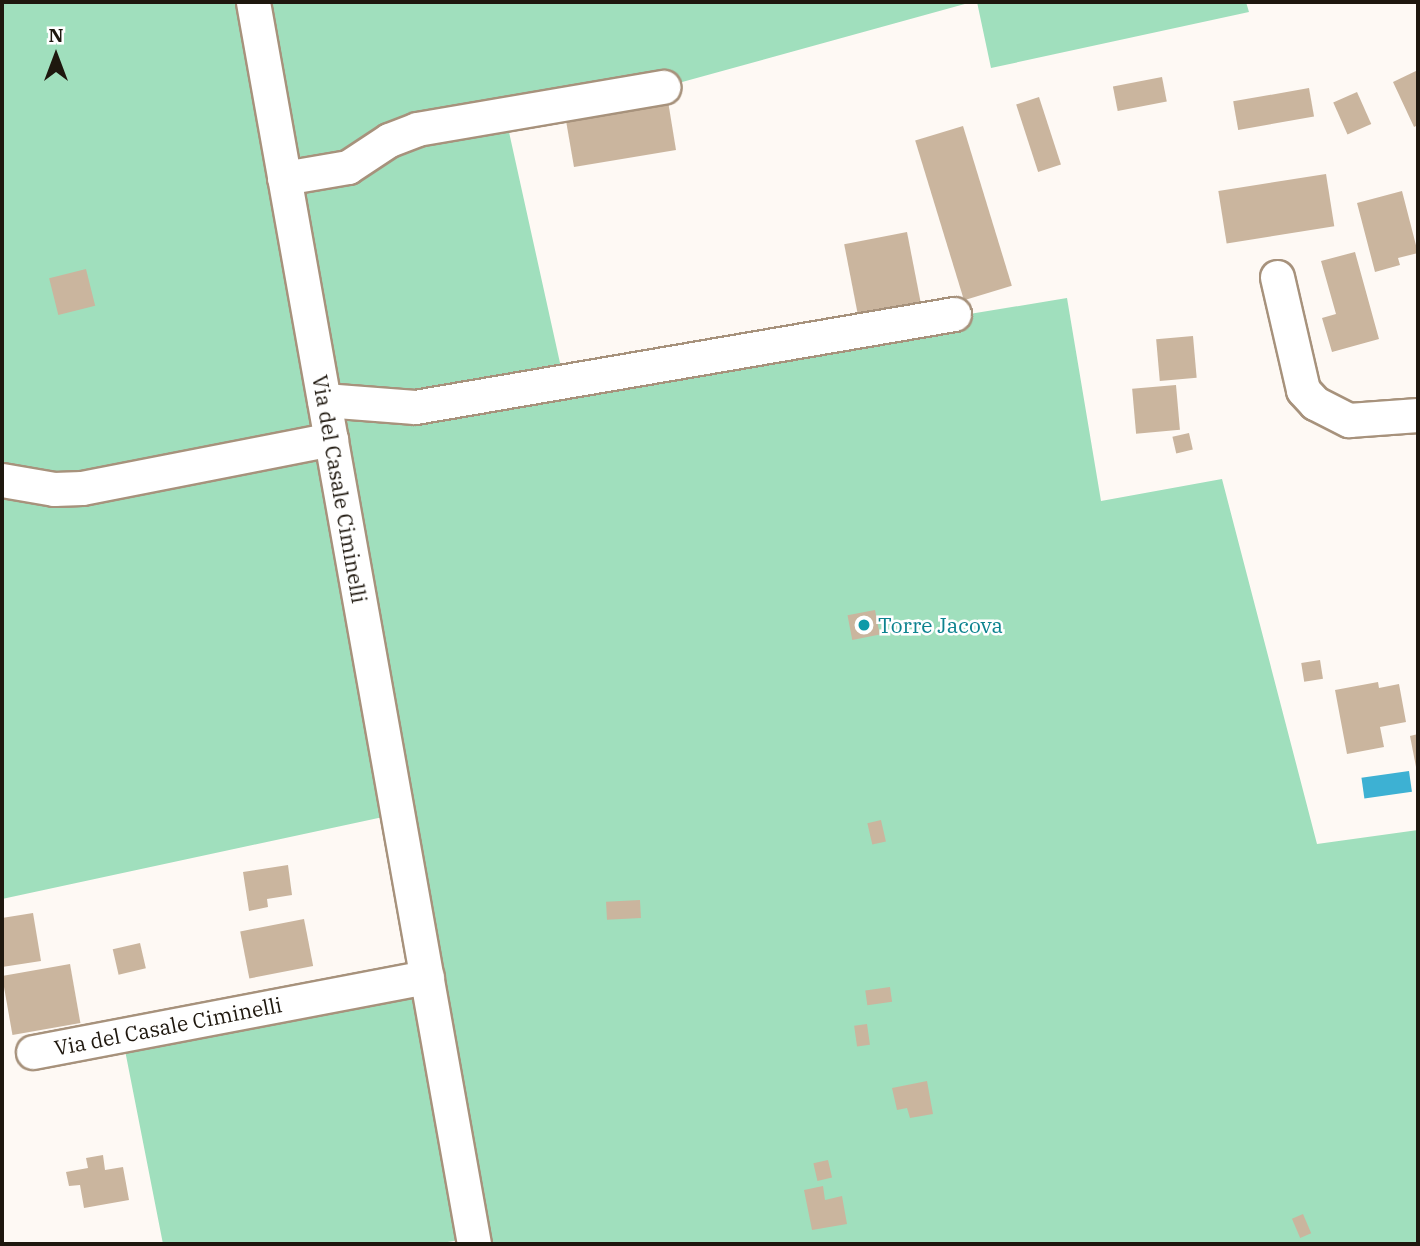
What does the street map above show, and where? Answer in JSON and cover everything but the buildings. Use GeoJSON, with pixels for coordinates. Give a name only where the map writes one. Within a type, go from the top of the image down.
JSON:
{"type":"FeatureCollection","features":[{"type":"Feature","properties":{"kind":"street","name":"Via del Casale Ciminelli"},"geometry":{"type":"LineString","coordinates":[[253,2],[474,1244]]}},
{"type":"Feature","properties":{"kind":"street"},"geometry":{"type":"LineString","coordinates":[[285,178],[348,167],[417,129],[663,87]]}},
{"type":"Feature","properties":{"kind":"street"},"geometry":{"type":"LineString","coordinates":[[1277,277],[1303,390],[1315,403],[1349,420],[1418,415]]}},
{"type":"Feature","properties":{"kind":"street"},"geometry":{"type":"LineString","coordinates":[[324,400],[415,407],[954,314]]}},
{"type":"Feature","properties":{"kind":"street"},"geometry":{"type":"LineString","coordinates":[[2,480],[54,489],[82,488],[331,439]]}},
{"type":"Feature","properties":{"kind":"street","name":"Via del Casale Ciminelli"},"geometry":{"type":"LineString","coordinates":[[33,1052],[427,977]]}},
{"type":"Feature","properties":{"kind":"green space"},"geometry":{"type":"Polygon","coordinates":[[[2,2],[972,2],[664,87],[505,114],[564,381],[1067,298],[1101,501],[1222,479],[1317,844],[1418,830],[1418,1244],[474,1244],[473,1238],[435,1244],[163,1244],[122,1035],[426,977],[397,814],[2,899],[2,2]]]}},
{"type":"Feature","properties":{"kind":"green space"},"geometry":{"type":"Polygon","coordinates":[[[977,2],[1246,2],[1249,12],[991,68],[977,2]]]}},
{"type":"Feature","properties":{"kind":"water"},"geometry":{"type":"Polygon","coordinates":[[[1409,771],[1412,792],[1364,798],[1361,778],[1409,771]]]}},
{"type":"Feature","properties":{"kind":"place","name":"Torre Jacova"},"geometry":{"type":"Point","coordinates":[864,625]}}]}
